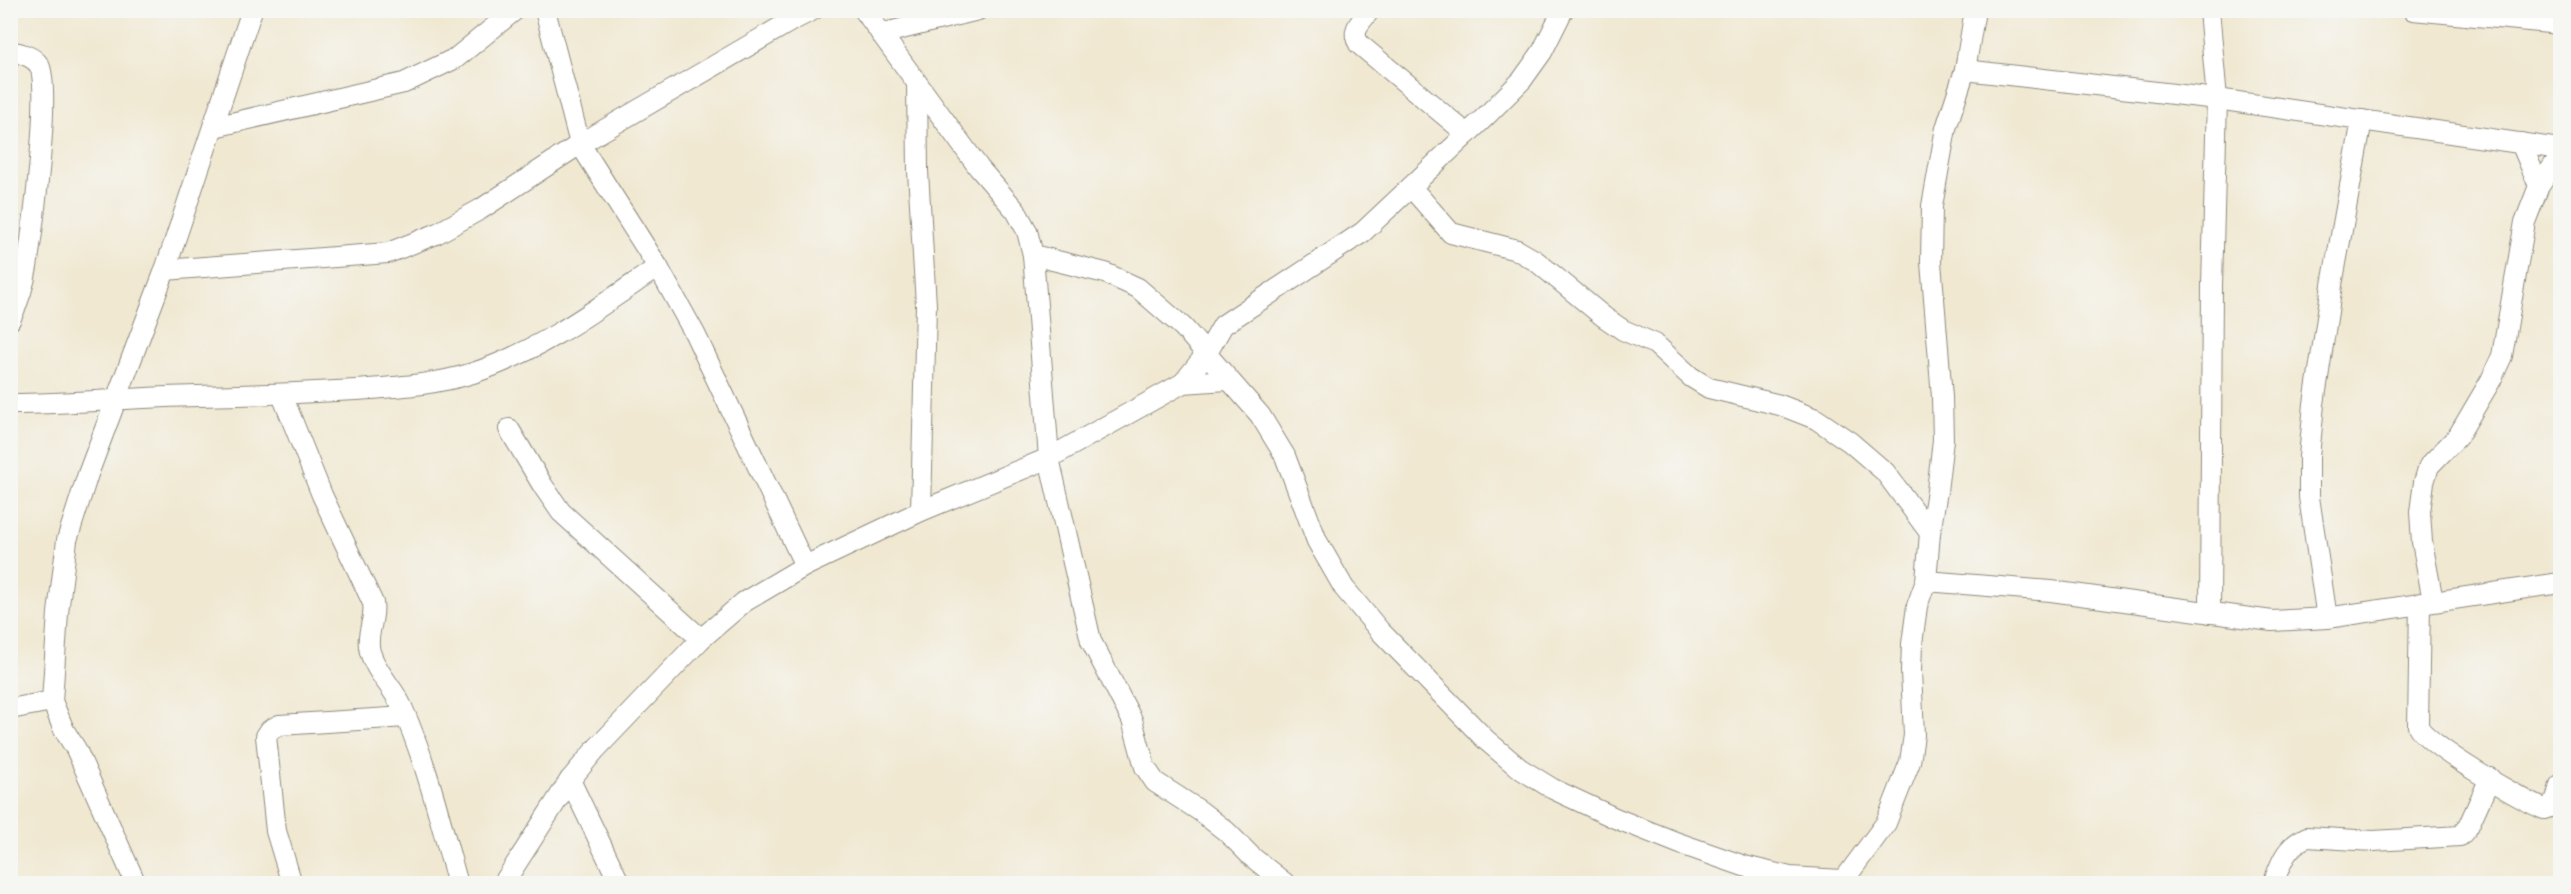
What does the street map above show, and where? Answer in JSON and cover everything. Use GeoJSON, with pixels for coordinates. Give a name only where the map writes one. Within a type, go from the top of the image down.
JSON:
{"type":"FeatureCollection","features":[{"type":"Feature","properties":{"kind":"street"},"geometry":{"type":"LineString","coordinates":[[136,884],[76,749],[51,701],[67,540],[88,474],[165,270],[252,10]]}},
{"type":"Feature","properties":{"kind":"street"},"geometry":{"type":"LineString","coordinates":[[214,127],[404,83],[456,58],[515,10]]}},
{"type":"Feature","properties":{"kind":"street"},"geometry":{"type":"LineString","coordinates":[[545,10],[580,144],[658,267],[694,334],[805,566]]}},
{"type":"Feature","properties":{"kind":"street"},"geometry":{"type":"LineString","coordinates":[[165,270],[388,252],[436,234],[481,209],[580,144],[790,21],[813,10]]}},
{"type":"Feature","properties":{"kind":"street"},"geometry":{"type":"LineString","coordinates":[[864,10],[980,168],[1016,211],[1027,231],[1033,255],[1049,458],[1091,641],[1132,720],[1145,767],[1155,782],[1200,811],[1227,832],[1252,857],[1286,884]]}},
{"type":"Feature","properties":{"kind":"street"},"geometry":{"type":"LineString","coordinates":[[881,34],[978,10]]}},
{"type":"Feature","properties":{"kind":"street"},"geometry":{"type":"LineString","coordinates":[[1370,10],[1355,29],[1354,36],[1359,44],[1467,134]]}},
{"type":"Feature","properties":{"kind":"street"},"geometry":{"type":"LineString","coordinates":[[503,884],[570,780],[595,750],[701,639],[744,602],[805,566],[921,511],[1049,458],[1183,382],[1207,353],[1223,325],[1363,232],[1467,134],[1522,80],[1542,52],[1563,10]]}},
{"type":"Feature","properties":{"kind":"street"},"geometry":{"type":"LineString","coordinates":[[1033,255],[1105,273],[1138,288],[1183,327],[1260,415],[1285,456],[1317,541],[1344,588],[1380,631],[1486,740],[1519,768],[1553,789],[1615,818],[1689,847],[1744,866],[1790,877],[1841,882],[1886,823],[1910,762],[1914,735],[1912,644],[1917,606],[1926,581],[1942,440],[1942,397],[1931,262],[1932,206],[1946,128],[1965,70],[1976,10]]}},
{"type":"Feature","properties":{"kind":"street"},"geometry":{"type":"LineString","coordinates":[[2209,10],[2217,99],[2212,285],[2210,614]]}},
{"type":"Feature","properties":{"kind":"street"},"geometry":{"type":"LineString","coordinates":[[2413,10],[2560,24]]}},
{"type":"Feature","properties":{"kind":"street"},"geometry":{"type":"LineString","coordinates":[[10,51],[25,55],[38,64],[43,82],[44,110],[27,268],[20,300],[10,320]]}},
{"type":"Feature","properties":{"kind":"street"},"geometry":{"type":"LineString","coordinates":[[1965,70],[2217,99],[2560,149]]}},
{"type":"Feature","properties":{"kind":"street"},"geometry":{"type":"LineString","coordinates":[[917,83],[918,171],[926,305],[921,511]]}},
{"type":"Feature","properties":{"kind":"street"},"geometry":{"type":"LineString","coordinates":[[2327,618],[2309,497],[2309,457],[2313,404],[2362,120]]}},
{"type":"Feature","properties":{"kind":"street"},"geometry":{"type":"LineString","coordinates":[[2521,143],[2538,186]]}},
{"type":"Feature","properties":{"kind":"street"},"geometry":{"type":"LineString","coordinates":[[2560,156],[2538,186],[2525,222],[2502,356],[2491,380],[2458,436],[2429,466],[2424,482],[2420,512],[2427,602],[2418,726],[2420,732],[2442,750],[2544,809],[2551,807],[2560,785]]}},
{"type":"Feature","properties":{"kind":"street"},"geometry":{"type":"LineString","coordinates":[[1411,187],[1451,233],[1517,250],[1536,261],[1604,317],[1623,330],[1655,344],[1691,377],[1709,388],[1780,405],[1816,419],[1842,436],[1885,472],[1930,533]]}},
{"type":"Feature","properties":{"kind":"street"},"geometry":{"type":"LineString","coordinates":[[10,404],[46,404],[118,398],[282,395],[435,383],[474,373],[524,353],[569,327],[658,267]]}},
{"type":"Feature","properties":{"kind":"street"},"geometry":{"type":"LineString","coordinates":[[1183,327],[1223,325]]}},
{"type":"Feature","properties":{"kind":"street"},"geometry":{"type":"LineString","coordinates":[[1183,382],[1227,380]]}},
{"type":"Feature","properties":{"kind":"street"},"geometry":{"type":"LineString","coordinates":[[282,395],[322,495],[373,603],[375,614],[368,635],[370,652],[379,673],[401,704],[406,717],[458,884]]}},
{"type":"Feature","properties":{"kind":"street"},"geometry":{"type":"LineString","coordinates":[[509,429],[561,512],[701,639]]}},
{"type":"Feature","properties":{"kind":"street"},"geometry":{"type":"LineString","coordinates":[[1926,581],[2051,591],[2272,621],[2327,618],[2560,583]]}},
{"type":"Feature","properties":{"kind":"street"},"geometry":{"type":"LineString","coordinates":[[10,709],[51,701]]}},
{"type":"Feature","properties":{"kind":"street"},"geometry":{"type":"LineString","coordinates":[[292,884],[276,831],[267,736],[270,730],[279,725],[406,717]]}},
{"type":"Feature","properties":{"kind":"street"},"geometry":{"type":"LineString","coordinates":[[2272,884],[2285,853],[2297,842],[2307,837],[2373,841],[2460,836],[2468,828],[2490,778]]}},
{"type":"Feature","properties":{"kind":"street"},"geometry":{"type":"LineString","coordinates":[[570,780],[620,884]]}}]}
